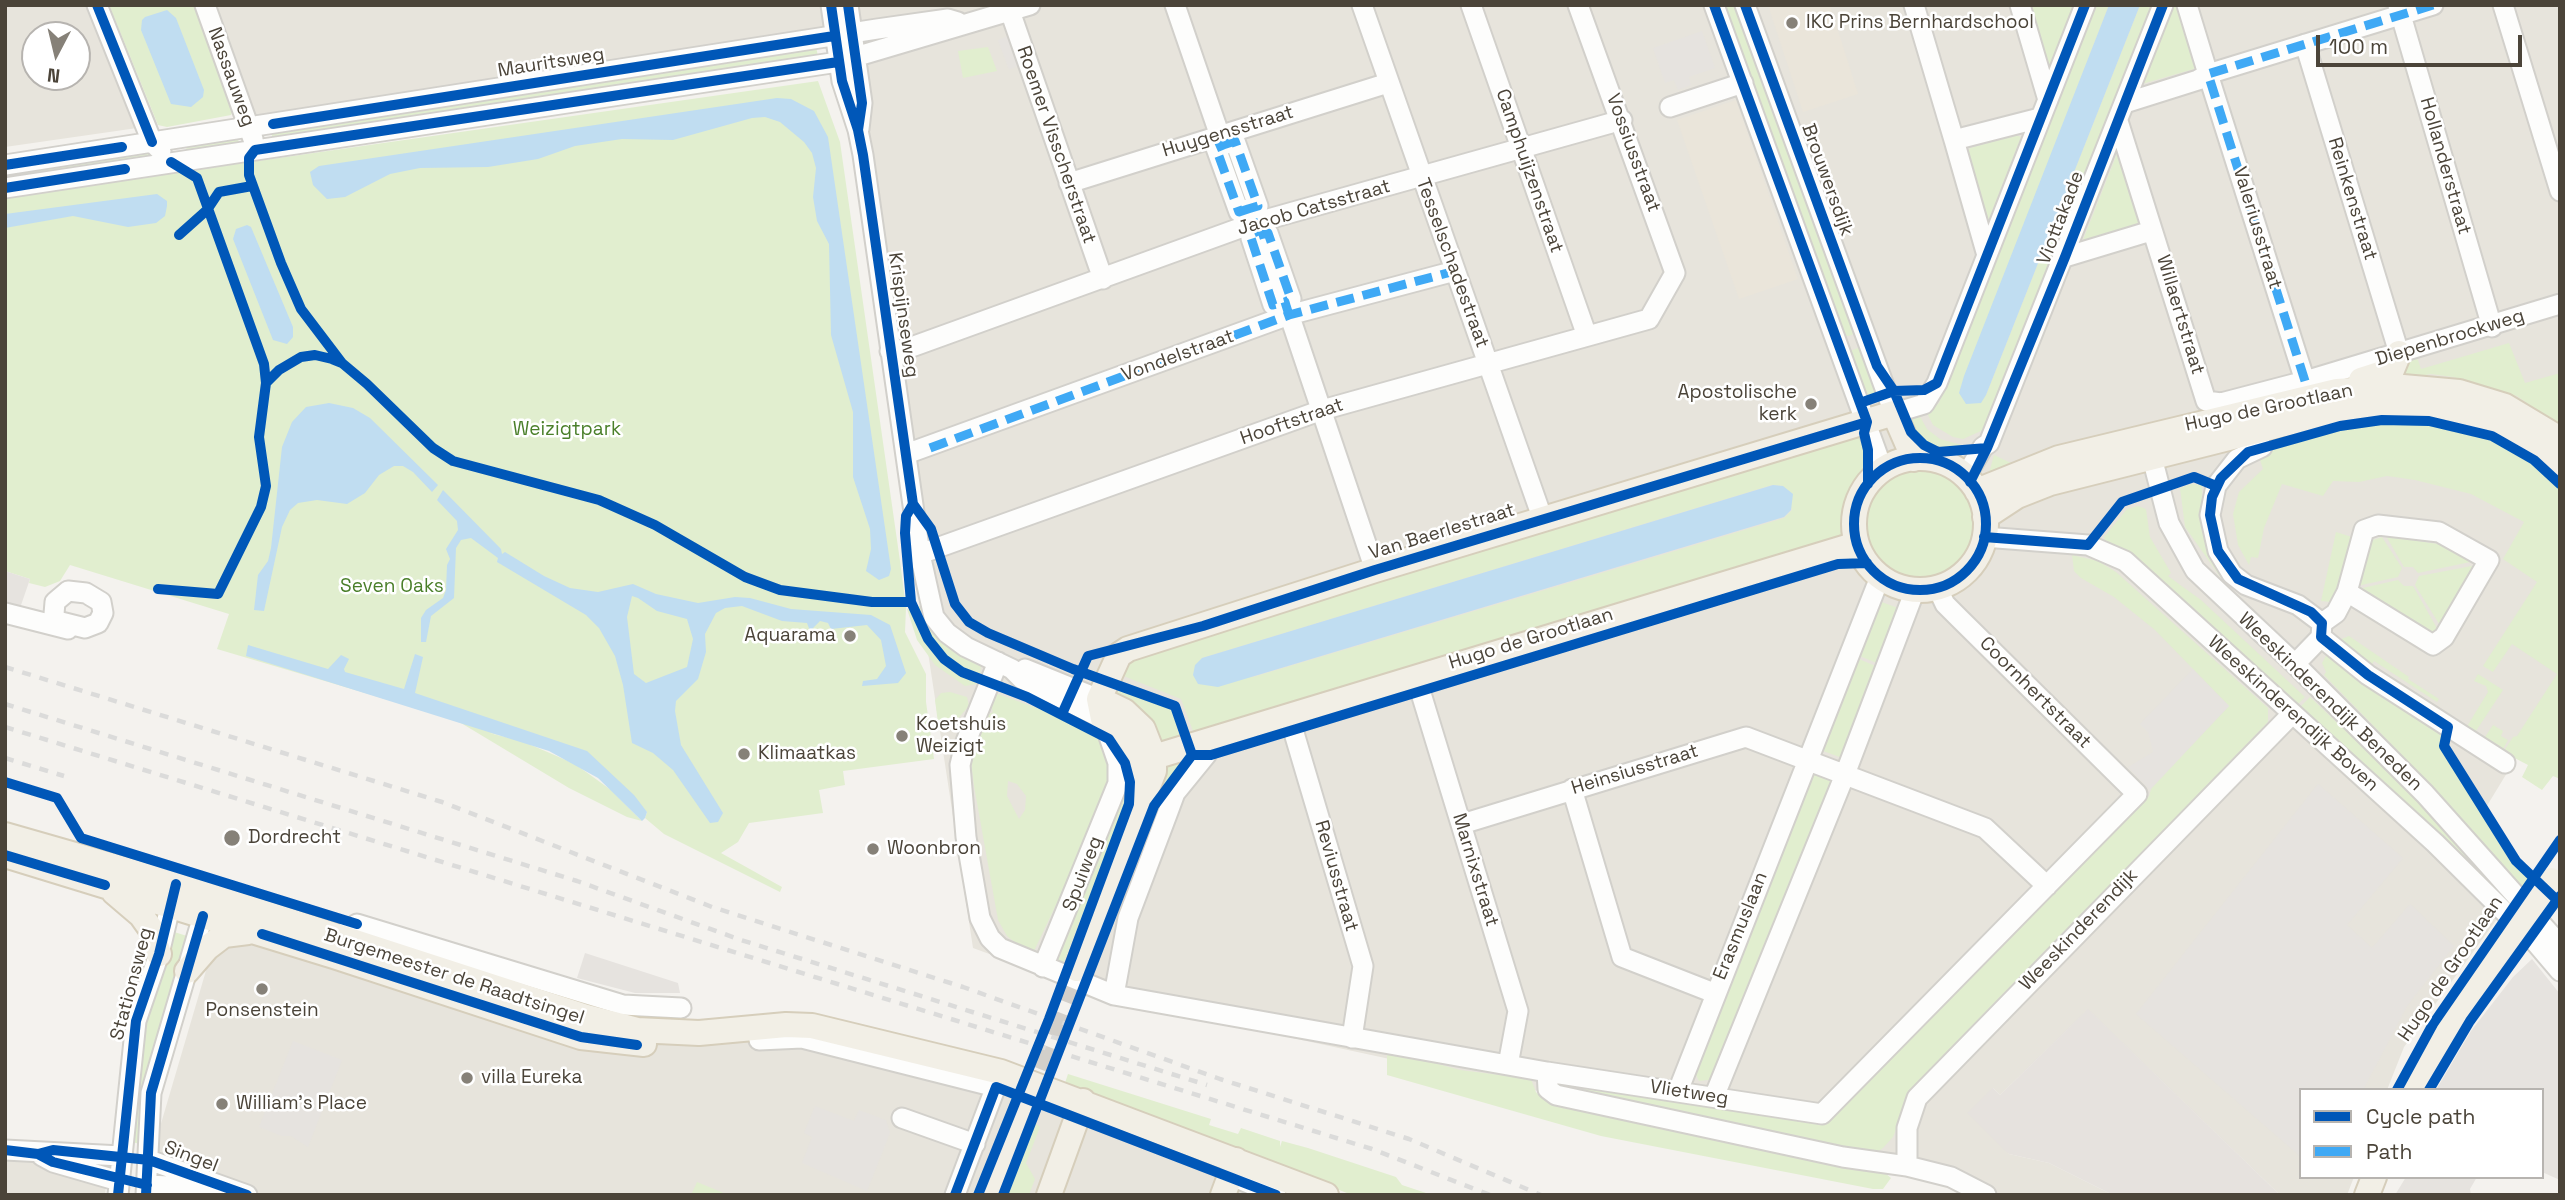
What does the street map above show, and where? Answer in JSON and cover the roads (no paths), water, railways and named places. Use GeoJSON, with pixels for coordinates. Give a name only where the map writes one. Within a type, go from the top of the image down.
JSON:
{"type":"FeatureCollection","features":[{"type":"Feature","properties":{"kind":"main road"},"geometry":{"type":"LineString","coordinates":[[2337,391],[2388,373],[2396,367],[2399,353]]}},
{"type":"Feature","properties":{"kind":"main road","name":"Hugo de Grootlaan"},"geometry":{"type":"LineString","coordinates":[[1985,527],[2017,496],[2050,483],[2149,445],[2337,391],[2403,387],[2459,392],[2505,406],[2560,439]]}},
{"type":"Feature","properties":{"kind":"main road","name":"Hugo de Grootlaan"},"geometry":{"type":"LineString","coordinates":[[1971,484],[2059,458],[2361,410],[2408,405],[2458,411],[2498,424],[2532,442],[2560,464]]}},
{"type":"Feature","properties":{"kind":"main road","name":"Van Baerlestraat"},"geometry":{"type":"LineString","coordinates":[[1101,709],[1119,655],[1128,649],[1376,570],[1894,413]]}},
{"type":"Feature","properties":{"kind":"main road","name":"Brouwersdijk"},"geometry":{"type":"LineString","coordinates":[[1894,413],[1914,459]]}},
{"type":"Feature","properties":{"kind":"main road"},"geometry":{"type":"LineString","coordinates":[[1914,459],[1943,463],[1971,484],[1985,527],[1970,566],[1959,577],[1926,589],[1893,584],[1880,577],[1867,563],[1857,544],[1854,529],[1857,505],[1868,484],[1883,470],[1914,459]]}},
{"type":"Feature","properties":{"kind":"main road","name":"Hugo de Grootlaan"},"geometry":{"type":"LineString","coordinates":[[1154,757],[1857,544]]}},
{"type":"Feature","properties":{"kind":"main road"},"geometry":{"type":"LineString","coordinates":[[1077,969],[1141,803],[1151,785],[1154,757],[1148,738],[1135,720],[1101,709]]}},
{"type":"Feature","properties":{"kind":"main road"},"geometry":{"type":"LineString","coordinates":[[1101,709],[1133,746],[1139,765],[1141,803]]}},
{"type":"Feature","properties":{"kind":"main road","name":"Burgemeester de Raadtsingel"},"geometry":{"type":"LineString","coordinates":[[5,835],[202,904],[336,946],[581,1037],[637,1045],[682,1025],[751,1034],[812,1026],[999,1079],[1080,1109],[1230,1177],[1326,1195]]}},
{"type":"Feature","properties":{"kind":"main road","name":"Burgemeester de Raadtsingel"},"geometry":{"type":"LineString","coordinates":[[5,855],[105,885],[173,894]]}},
{"type":"Feature","properties":{"kind":"main road","name":"Hugo de Grootlaan"},"geometry":{"type":"LineString","coordinates":[[2414,1088],[2467,1000],[2555,873]]}},
{"type":"Feature","properties":{"kind":"main road"},"geometry":{"type":"LineString","coordinates":[[105,885],[141,915],[151,929],[159,954]]}},
{"type":"Feature","properties":{"kind":"main road","name":"Burgemeester de Raadtsingel"},"geometry":{"type":"LineString","coordinates":[[202,904],[262,934],[336,946]]}},
{"type":"Feature","properties":{"kind":"main road"},"geometry":{"type":"LineString","coordinates":[[187,971],[207,947],[224,935],[262,934]]}},
{"type":"Feature","properties":{"kind":"main road"},"geometry":{"type":"LineString","coordinates":[[990,1195],[1024,1106]]}},
{"type":"Feature","properties":{"kind":"main road"},"geometry":{"type":"LineString","coordinates":[[1049,1195],[1080,1109]]}},
{"type":"Feature","properties":{"kind":"street"},"geometry":{"type":"LineString","coordinates":[[97,5],[152,142],[171,162]]}},
{"type":"Feature","properties":{"kind":"street","name":"Nassauweg"},"geometry":{"type":"LineString","coordinates":[[205,5],[251,127],[255,150]]}},
{"type":"Feature","properties":{"kind":"street","name":"Krispijnseweg"},"geometry":{"type":"LineString","coordinates":[[831,5],[843,35],[847,60],[846,101],[858,130],[920,554],[934,617],[947,633],[1005,666],[1027,669],[1101,709]]}},
{"type":"Feature","properties":{"kind":"street","name":"Krispijnseweg"},"geometry":{"type":"LineString","coordinates":[[843,35],[848,5]]}},
{"type":"Feature","properties":{"kind":"street"},"geometry":{"type":"LineString","coordinates":[[5,188],[847,60],[950,30],[961,14],[1010,11],[1030,5]]}},
{"type":"Feature","properties":{"kind":"street"},"geometry":{"type":"LineString","coordinates":[[1175,5],[1221,140],[1216,148],[1239,212],[1254,223],[1251,238],[1273,305],[1287,308],[1376,570]]}},
{"type":"Feature","properties":{"kind":"street","name":"Tesselschadestraat"},"geometry":{"type":"LineString","coordinates":[[1362,5],[1542,520]]}},
{"type":"Feature","properties":{"kind":"street","name":"Camphuijzenstraat"},"geometry":{"type":"LineString","coordinates":[[1471,5],[1587,336]]}},
{"type":"Feature","properties":{"kind":"street","name":"Vossiusstraat"},"geometry":{"type":"LineString","coordinates":[[1577,5],[1622,120],[1675,273],[1660,299]]}},
{"type":"Feature","properties":{"kind":"street"},"geometry":{"type":"LineString","coordinates":[[1714,5],[1883,470]]}},
{"type":"Feature","properties":{"kind":"street","name":"Brouwersdijk"},"geometry":{"type":"LineString","coordinates":[[1745,5],[1894,413]]}},
{"type":"Feature","properties":{"kind":"street"},"geometry":{"type":"LineString","coordinates":[[1914,5],[1986,252]]}},
{"type":"Feature","properties":{"kind":"street"},"geometry":{"type":"LineString","coordinates":[[2020,5],[2044,109]]}},
{"type":"Feature","properties":{"kind":"street"},"geometry":{"type":"LineString","coordinates":[[1894,413],[1924,404],[1937,383],[1986,252],[2085,5]]}},
{"type":"Feature","properties":{"kind":"street","name":"Viottakade"},"geometry":{"type":"LineString","coordinates":[[1971,484],[1983,447],[1989,443],[2065,257],[2163,5]]}},
{"type":"Feature","properties":{"kind":"street"},"geometry":{"type":"LineString","coordinates":[[2187,5],[2208,74]]}},
{"type":"Feature","properties":{"kind":"street"},"geometry":{"type":"LineString","coordinates":[[2151,230],[2126,149],[2121,112],[2147,95],[2198,80],[2208,74],[2305,44],[2400,10],[2433,5]]}},
{"type":"Feature","properties":{"kind":"street"},"geometry":{"type":"LineString","coordinates":[[2503,5],[2560,191]]}},
{"type":"Feature","properties":{"kind":"street","name":"Hollanderstraat"},"geometry":{"type":"LineString","coordinates":[[2400,10],[2491,327]]}},
{"type":"Feature","properties":{"kind":"street","name":"Roemer Visscherstraat"},"geometry":{"type":"LineString","coordinates":[[1010,11],[1103,279]]}},
{"type":"Feature","properties":{"kind":"street","name":"Mauritsweg"},"geometry":{"type":"LineString","coordinates":[[5,165],[948,19],[961,14]]}},
{"type":"Feature","properties":{"kind":"street","name":"Reinkenstraat"},"geometry":{"type":"LineString","coordinates":[[2305,44],[2399,353]]}},
{"type":"Feature","properties":{"kind":"street","name":"Valeriusstraat"},"geometry":{"type":"LineString","coordinates":[[2208,74],[2305,381]]}},
{"type":"Feature","properties":{"kind":"street","name":"Huygensstraat"},"geometry":{"type":"LineString","coordinates":[[1069,183],[1221,140],[1388,83]]}},
{"type":"Feature","properties":{"kind":"street"},"geometry":{"type":"LineString","coordinates":[[1670,107],[1743,83]]}},
{"type":"Feature","properties":{"kind":"street"},"geometry":{"type":"LineString","coordinates":[[1954,140],[2044,109]]}},
{"type":"Feature","properties":{"kind":"street","name":"Jacob Catsstraat"},"geometry":{"type":"LineString","coordinates":[[890,351],[906,349],[1254,223],[1622,120]]}},
{"type":"Feature","properties":{"kind":"street","name":"Viottakade"},"geometry":{"type":"LineString","coordinates":[[2065,257],[2151,230]]}},
{"type":"Feature","properties":{"kind":"street","name":"Willaertstraat"},"geometry":{"type":"LineString","coordinates":[[2151,230],[2158,244],[2206,401]]}},
{"type":"Feature","properties":{"kind":"street","name":"Vondelstraat"},"geometry":{"type":"LineString","coordinates":[[906,454],[930,448],[1287,308],[1455,271]]}},
{"type":"Feature","properties":{"kind":"street","name":"Hooftstraat"},"geometry":{"type":"LineString","coordinates":[[920,554],[1322,410],[1649,319],[1660,299]]}},
{"type":"Feature","properties":{"kind":"street","name":"Diepenbrockweg"},"geometry":{"type":"LineString","coordinates":[[2206,401],[2221,403],[2305,381],[2560,304]]}},
{"type":"Feature","properties":{"kind":"street"},"geometry":{"type":"LineString","coordinates":[[1837,344],[1864,333]]}},
{"type":"Feature","properties":{"kind":"street","name":"Weeskinderendijk Beneden"},"geometry":{"type":"LineString","coordinates":[[2149,445],[2169,523],[2186,558],[2210,587],[2295,664],[2425,794],[2560,945]]}},
{"type":"Feature","properties":{"kind":"street"},"geometry":{"type":"LineString","coordinates":[[2262,447],[2237,459],[2217,486],[2210,515],[2218,551],[2232,574],[2246,585],[2298,605],[2368,675],[2505,764]]}},
{"type":"Feature","properties":{"kind":"street"},"geometry":{"type":"LineString","coordinates":[[2295,664],[2336,613],[2347,592],[2364,530],[2378,525],[2439,532],[2489,561],[2444,637],[2432,645],[2347,592]]}},
{"type":"Feature","properties":{"kind":"street","name":"Weeskinderendijk Boven"},"geometry":{"type":"LineString","coordinates":[[1985,527],[2088,545],[2125,561],[2462,869],[2537,944],[2560,971]]}},
{"type":"Feature","properties":{"kind":"street","name":"Erasmuslaan"},"geometry":{"type":"LineString","coordinates":[[1678,1091],[1714,993],[1880,577]]}},
{"type":"Feature","properties":{"kind":"street"},"geometry":{"type":"LineString","coordinates":[[38,622],[61,589],[75,587],[82,591]]}},
{"type":"Feature","properties":{"kind":"street","name":"Erasmuslaan"},"geometry":{"type":"LineString","coordinates":[[1714,1097],[1844,777],[1926,589]]}},
{"type":"Feature","properties":{"kind":"street","name":"Coornhertstraat"},"geometry":{"type":"LineString","coordinates":[[1926,589],[1945,604],[2137,794]]}},
{"type":"Feature","properties":{"kind":"street"},"geometry":{"type":"LineString","coordinates":[[5,613],[77,631]]}},
{"type":"Feature","properties":{"kind":"street","name":"Vlietweg"},"geometry":{"type":"LineString","coordinates":[[1005,666],[965,744],[960,765],[965,837],[980,918],[990,938],[1000,948],[1114,995],[1547,1072],[1822,1114],[2137,794]]}},
{"type":"Feature","properties":{"kind":"street","name":"Marnixstraat"},"geometry":{"type":"LineString","coordinates":[[1416,677],[1518,1011],[1508,1065]]}},
{"type":"Feature","properties":{"kind":"street"},"geometry":{"type":"LineString","coordinates":[[1043,967],[1118,783],[1118,763],[1101,709]]}},
{"type":"Feature","properties":{"kind":"street","name":"Weeskinderendijk"},"geometry":{"type":"LineString","coordinates":[[1906,1166],[1907,1128],[1916,1098],[2292,714]]}},
{"type":"Feature","properties":{"kind":"street","name":"Reviusstraat"},"geometry":{"type":"LineString","coordinates":[[1289,716],[1363,966],[1352,1038]]}},
{"type":"Feature","properties":{"kind":"street","name":"Heinsiusstraat"},"geometry":{"type":"LineString","coordinates":[[1462,824],[1745,737],[1807,761]]}},
{"type":"Feature","properties":{"kind":"street"},"geometry":{"type":"LineString","coordinates":[[1114,995],[1128,918],[1175,793],[1203,760],[1210,740]]}},
{"type":"Feature","properties":{"kind":"street"},"geometry":{"type":"LineString","coordinates":[[1807,761],[1985,828],[2047,886]]}},
{"type":"Feature","properties":{"kind":"street"},"geometry":{"type":"LineString","coordinates":[[1572,789],[1622,957],[1714,993]]}},
{"type":"Feature","properties":{"kind":"street","name":"Stationsweg"},"geometry":{"type":"LineString","coordinates":[[119,1188],[136,1021],[159,954],[173,894]]}},
{"type":"Feature","properties":{"kind":"street"},"geometry":{"type":"LineString","coordinates":[[147,1190],[151,1093],[157,1064],[187,971],[202,904]]}},
{"type":"Feature","properties":{"kind":"street","name":"Burgemeester de Raadtsingel"},"geometry":{"type":"LineString","coordinates":[[336,946],[357,924],[682,1025]]}},
{"type":"Feature","properties":{"kind":"street"},"geometry":{"type":"LineString","coordinates":[[1547,1072],[1548,1089],[1556,1095],[1843,1157],[1906,1166],[1951,1177],[1986,1195]]}},
{"type":"Feature","properties":{"kind":"street"},"geometry":{"type":"LineString","coordinates":[[955,1195],[999,1079]]}},
{"type":"Feature","properties":{"kind":"street"},"geometry":{"type":"LineString","coordinates":[[902,1118],[975,1144]]}},
{"type":"Feature","properties":{"kind":"street"},"geometry":{"type":"LineString","coordinates":[[5,1150],[38,1154],[119,1188]]}},
{"type":"Feature","properties":{"kind":"street"},"geometry":{"type":"LineString","coordinates":[[38,1154],[53,1150],[121,1156]]}},
{"type":"Feature","properties":{"kind":"street","name":"Singel"},"geometry":{"type":"LineString","coordinates":[[149,1160],[221,1188],[247,1195]]}},
{"type":"Feature","properties":{"kind":"street","name":"Burgemeester de Raadtsingel"},"geometry":{"type":"LineString","coordinates":[[1230,1177],[1276,1195]]}},
{"type":"Feature","properties":{"kind":"street","name":"Singel"},"geometry":{"type":"LineString","coordinates":[[147,1190],[221,1188]]}},
{"type":"Feature","properties":{"kind":"water"},"geometry":{"type":"Polygon","coordinates":[[[2109,5],[2140,5],[1986,395],[1981,403],[1966,404],[1959,393],[1964,376],[2109,5]]]}},
{"type":"Feature","properties":{"kind":"water"},"geometry":{"type":"Polygon","coordinates":[[[167,10],[176,18],[204,90],[203,97],[191,107],[171,104],[141,30],[145,17],[167,10]]]}},
{"type":"Feature","properties":{"kind":"water"},"geometry":{"type":"Polygon","coordinates":[[[777,98],[791,99],[814,111],[828,137],[891,569],[889,576],[879,580],[866,571],[871,549],[870,529],[853,477],[853,412],[831,335],[829,244],[817,221],[813,197],[816,168],[812,153],[804,142],[780,122],[765,117],[752,118],[673,140],[622,139],[575,146],[538,159],[488,167],[420,168],[390,174],[345,197],[327,199],[313,185],[310,172],[319,166],[777,98]]]}},
{"type":"Feature","properties":{"kind":"water"},"geometry":{"type":"Polygon","coordinates":[[[157,194],[167,201],[167,206],[165,216],[156,223],[128,227],[73,216],[5,228],[5,214],[157,194]]]}},
{"type":"Feature","properties":{"kind":"water"},"geometry":{"type":"Polygon","coordinates":[[[247,225],[251,227],[293,327],[293,337],[287,344],[273,340],[233,239],[236,229],[247,225]]]}},
{"type":"Feature","properties":{"kind":"water"},"geometry":{"type":"Polygon","coordinates":[[[329,403],[353,408],[370,418],[438,485],[432,492],[413,472],[403,466],[394,466],[379,475],[365,493],[347,504],[317,500],[298,503],[290,510],[282,527],[264,611],[254,610],[258,575],[268,561],[271,548],[282,447],[292,422],[306,407],[329,403]]]}},
{"type":"Feature","properties":{"kind":"water"},"geometry":{"type":"Polygon","coordinates":[[[1773,485],[1783,486],[1793,494],[1791,510],[1784,517],[1218,687],[1198,684],[1193,675],[1195,665],[1202,658],[1773,485]]]}},
{"type":"Feature","properties":{"kind":"water"},"geometry":{"type":"Polygon","coordinates":[[[443,490],[501,549],[502,554],[505,552],[570,588],[598,592],[633,584],[656,594],[698,603],[735,597],[750,598],[791,609],[871,615],[890,625],[906,673],[898,683],[862,686],[863,681],[877,679],[886,666],[881,640],[867,625],[831,629],[828,623],[820,621],[810,631],[807,623],[782,621],[742,606],[725,608],[716,613],[705,634],[706,652],[698,679],[676,701],[675,711],[681,745],[723,813],[718,822],[710,823],[673,770],[653,753],[632,743],[623,685],[615,656],[599,628],[586,615],[497,562],[498,558],[471,538],[461,540],[456,548],[454,598],[431,616],[426,642],[421,642],[421,618],[426,610],[443,598],[450,559],[446,549],[458,530],[457,521],[437,500],[443,490]],[[632,596],[627,617],[634,674],[646,683],[687,667],[693,639],[687,619],[657,611],[632,596]]]}},
{"type":"Feature","properties":{"kind":"water"},"geometry":{"type":"Polygon","coordinates":[[[248,645],[328,669],[341,655],[349,659],[345,672],[404,689],[415,654],[423,657],[415,693],[587,751],[634,795],[647,812],[645,818],[642,821],[598,778],[549,751],[246,656],[248,645]]]}},
{"type":"Feature","properties":{"kind":"tunnel"},"geometry":{"type":"LineString","coordinates":[[1025,1102],[1077,969]]}},
{"type":"Feature","properties":{"kind":"railway"},"geometry":{"type":"LineString","coordinates":[[5,667],[442,802],[712,907],[963,987],[1220,1079],[1409,1139],[1541,1195]]}},
{"type":"Feature","properties":{"kind":"railway"},"geometry":{"type":"LineString","coordinates":[[5,704],[577,881],[741,940],[1207,1085]]}},
{"type":"Feature","properties":{"kind":"railway"},"geometry":{"type":"LineString","coordinates":[[5,727],[1372,1149],[1490,1195]]}},
{"type":"Feature","properties":{"kind":"railway"},"geometry":{"type":"LineString","coordinates":[[5,758],[64,776]]}},
{"type":"Feature","properties":{"kind":"place","name":"IKC Prins Bernhardschool"},"geometry":{"type":"Point","coordinates":[1792,23]}},
{"type":"Feature","properties":{"kind":"place","name":"Apostolische kerk"},"geometry":{"type":"Point","coordinates":[1811,404]}},
{"type":"Feature","properties":{"kind":"place","name":"Aquarama"},"geometry":{"type":"Point","coordinates":[850,636]}},
{"type":"Feature","properties":{"kind":"place","name":"Koetshuis Weizigt"},"geometry":{"type":"Point","coordinates":[902,736]}},
{"type":"Feature","properties":{"kind":"place","name":"Klimaatkas"},"geometry":{"type":"Point","coordinates":[744,754]}},
{"type":"Feature","properties":{"kind":"place","name":"Dordrecht"},"geometry":{"type":"Point","coordinates":[232,838]}},
{"type":"Feature","properties":{"kind":"place","name":"Woonbron"},"geometry":{"type":"Point","coordinates":[873,849]}},
{"type":"Feature","properties":{"kind":"place","name":"Ponsenstein"},"geometry":{"type":"Point","coordinates":[262,989]}},
{"type":"Feature","properties":{"kind":"place","name":"villa Eureka"},"geometry":{"type":"Point","coordinates":[467,1078]}},
{"type":"Feature","properties":{"kind":"place","name":"William's Place"},"geometry":{"type":"Point","coordinates":[222,1104]}},
{"type":"Feature","properties":{"kind":"park label","name":"Weizigtpark"},"geometry":{"type":"Point","coordinates":[567,430]}},
{"type":"Feature","properties":{"kind":"park label","name":"Seven Oaks"},"geometry":{"type":"Point","coordinates":[392,587]}}]}
